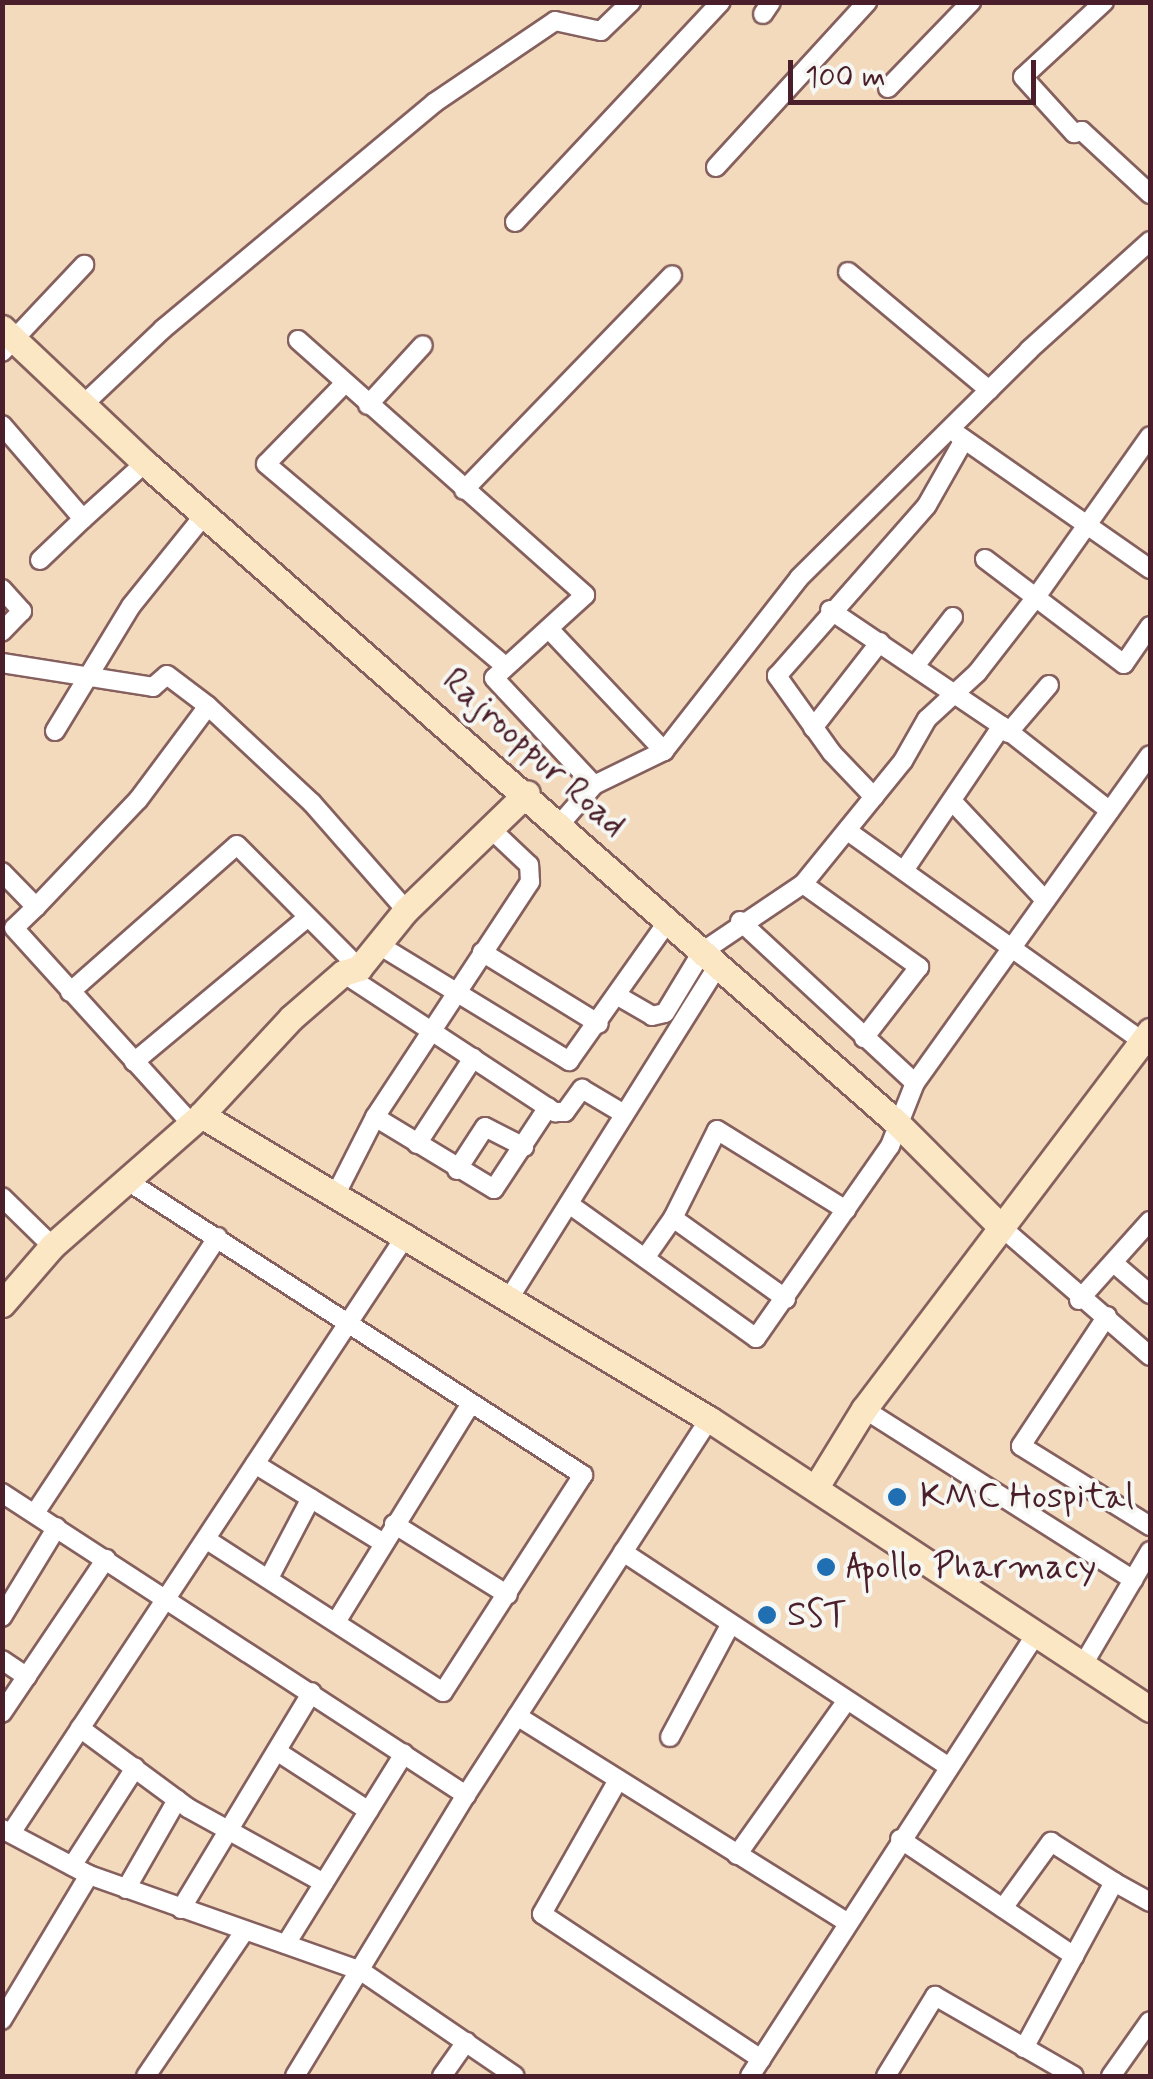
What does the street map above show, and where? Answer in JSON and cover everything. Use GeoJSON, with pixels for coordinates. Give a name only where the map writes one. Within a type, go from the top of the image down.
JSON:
{"type":"FeatureCollection","features":[{"type":"Feature","properties":{"kind":"main road","name":"Rajrooppur Road"},"geometry":{"type":"LineString","coordinates":[[7,340],[85,403],[146,462],[897,1122],[1000,1226]]}},
{"type":"Feature","properties":{"kind":"main road"},"geometry":{"type":"LineString","coordinates":[[2,1304],[52,1246],[196,1119],[379,946],[406,910],[527,793]]}},
{"type":"Feature","properties":{"kind":"main road"},"geometry":{"type":"LineString","coordinates":[[816,1487],[864,1409],[1000,1226],[1148,1040]]}},
{"type":"Feature","properties":{"kind":"main road"},"geometry":{"type":"LineString","coordinates":[[196,1119],[337,1192],[710,1419],[1150,1709]]}},
{"type":"Feature","properties":{"kind":"street"},"geometry":{"type":"LineString","coordinates":[[85,403],[163,329],[434,103],[554,21],[601,31],[631,2]]}},
{"type":"Feature","properties":{"kind":"street"},"geometry":{"type":"LineString","coordinates":[[516,222],[721,2]]}},
{"type":"Feature","properties":{"kind":"street"},"geometry":{"type":"LineString","coordinates":[[716,166],[867,2]]}},
{"type":"Feature","properties":{"kind":"street"},"geometry":{"type":"LineString","coordinates":[[888,88],[971,2]]}},
{"type":"Feature","properties":{"kind":"street"},"geometry":{"type":"LineString","coordinates":[[1104,2],[1024,78],[1074,132],[1082,131],[1150,194]]}},
{"type":"Feature","properties":{"kind":"street"},"geometry":{"type":"LineString","coordinates":[[560,823],[594,785],[664,751],[799,578],[956,434],[989,390],[1150,241]]}},
{"type":"Feature","properties":{"kind":"street"},"geometry":{"type":"LineString","coordinates":[[7,340],[84,265]]}},
{"type":"Feature","properties":{"kind":"street"},"geometry":{"type":"LineString","coordinates":[[848,272],[989,390]]}},
{"type":"Feature","properties":{"kind":"street"},"geometry":{"type":"LineString","coordinates":[[464,490],[672,275]]}},
{"type":"Feature","properties":{"kind":"street"},"geometry":{"type":"LineString","coordinates":[[298,340],[585,595],[494,678],[594,785]]}},
{"type":"Feature","properties":{"kind":"street"},"geometry":{"type":"LineString","coordinates":[[368,404],[422,345]]}},
{"type":"Feature","properties":{"kind":"street"},"geometry":{"type":"LineString","coordinates":[[345,384],[266,464],[504,666]]}},
{"type":"Feature","properties":{"kind":"street"},"geometry":{"type":"LineString","coordinates":[[2,426],[83,519]]}},
{"type":"Feature","properties":{"kind":"street"},"geometry":{"type":"LineString","coordinates":[[956,434],[1150,570]]}},
{"type":"Feature","properties":{"kind":"street"},"geometry":{"type":"LineString","coordinates":[[874,797],[813,728],[777,676],[830,610],[927,506],[956,434]]}},
{"type":"Feature","properties":{"kind":"street"},"geometry":{"type":"LineString","coordinates":[[618,996],[652,1016],[665,1013],[740,921],[803,884],[849,832],[927,719],[955,694],[1036,597],[1084,524],[1147,448]]}},
{"type":"Feature","properties":{"kind":"street"},"geometry":{"type":"LineString","coordinates":[[40,560],[146,462]]}},
{"type":"Feature","properties":{"kind":"street"},"geometry":{"type":"LineString","coordinates":[[55,731],[149,580],[205,514]]}},
{"type":"Feature","properties":{"kind":"street"},"geometry":{"type":"LineString","coordinates":[[986,559],[1124,664],[1150,626]]}},
{"type":"Feature","properties":{"kind":"street"},"geometry":{"type":"LineString","coordinates":[[2,590],[22,610],[2,632]]}},
{"type":"Feature","properties":{"kind":"street"},"geometry":{"type":"LineString","coordinates":[[830,610],[1005,729],[1110,811]]}},
{"type":"Feature","properties":{"kind":"street"},"geometry":{"type":"LineString","coordinates":[[915,666],[953,617]]}},
{"type":"Feature","properties":{"kind":"street"},"geometry":{"type":"LineString","coordinates":[[550,629],[664,751]]}},
{"type":"Feature","properties":{"kind":"street"},"geometry":{"type":"LineString","coordinates":[[813,728],[880,642]]}},
{"type":"Feature","properties":{"kind":"street"},"geometry":{"type":"LineString","coordinates":[[2,663],[153,688],[168,675],[208,706],[312,803],[406,910]]}},
{"type":"Feature","properties":{"kind":"street"},"geometry":{"type":"LineString","coordinates":[[905,869],[1005,729],[1048,685]]}},
{"type":"Feature","properties":{"kind":"street"},"geometry":{"type":"LineString","coordinates":[[196,1119],[134,1062],[14,928],[138,800],[208,706]]}},
{"type":"Feature","properties":{"kind":"street"},"geometry":{"type":"LineString","coordinates":[[569,1204],[756,1338],[890,1146],[914,1084],[1150,755]]}},
{"type":"Feature","properties":{"kind":"street"},"geometry":{"type":"LineString","coordinates":[[952,801],[1045,900]]}},
{"type":"Feature","properties":{"kind":"street"},"geometry":{"type":"LineString","coordinates":[[337,1192],[374,1117],[533,874],[492,830]]}},
{"type":"Feature","properties":{"kind":"street"},"geometry":{"type":"LineString","coordinates":[[849,832],[1010,948],[1148,1040]]}},
{"type":"Feature","properties":{"kind":"street"},"geometry":{"type":"LineString","coordinates":[[70,992],[237,845],[308,916],[351,971],[431,1030],[548,1108],[566,1112],[582,1089],[624,1114]]}},
{"type":"Feature","properties":{"kind":"street"},"geometry":{"type":"LineString","coordinates":[[2,872],[36,907]]}},
{"type":"Feature","properties":{"kind":"street"},"geometry":{"type":"LineString","coordinates":[[803,884],[919,967],[864,1038]]}},
{"type":"Feature","properties":{"kind":"street"},"geometry":{"type":"LineString","coordinates":[[134,1062],[308,916]]}},
{"type":"Feature","properties":{"kind":"street"},"geometry":{"type":"LineString","coordinates":[[379,946],[569,1062],[669,920]]}},
{"type":"Feature","properties":{"kind":"street"},"geometry":{"type":"LineString","coordinates":[[740,921],[914,1084]]}},
{"type":"Feature","properties":{"kind":"street"},"geometry":{"type":"LineString","coordinates":[[482,952],[599,1024]]}},
{"type":"Feature","properties":{"kind":"street"},"geometry":{"type":"LineString","coordinates":[[510,1297],[624,1114],[710,958]]}},
{"type":"Feature","properties":{"kind":"street"},"geometry":{"type":"LineString","coordinates":[[418,1144],[473,1058]]}},
{"type":"Feature","properties":{"kind":"street"},"geometry":{"type":"LineString","coordinates":[[374,1117],[494,1189],[548,1108]]}},
{"type":"Feature","properties":{"kind":"street"},"geometry":{"type":"LineString","coordinates":[[457,1170],[485,1127],[524,1147]]}},
{"type":"Feature","properties":{"kind":"street"},"geometry":{"type":"LineString","coordinates":[[644,1258],[673,1218],[717,1130],[846,1210]]}},
{"type":"Feature","properties":{"kind":"street"},"geometry":{"type":"LineString","coordinates":[[126,1180],[582,1474],[444,1692],[208,1542]]}},
{"type":"Feature","properties":{"kind":"street"},"geometry":{"type":"LineString","coordinates":[[2,1197],[52,1246]]}},
{"type":"Feature","properties":{"kind":"street"},"geometry":{"type":"LineString","coordinates":[[673,1218],[786,1299]]}},
{"type":"Feature","properties":{"kind":"street"},"geometry":{"type":"LineString","coordinates":[[1079,1300],[1116,1265],[1150,1221]]}},
{"type":"Feature","properties":{"kind":"street"},"geometry":{"type":"LineString","coordinates":[[1000,1226],[1079,1300],[1106,1316],[1150,1356]]}},
{"type":"Feature","properties":{"kind":"street"},"geometry":{"type":"LineString","coordinates":[[407,1234],[208,1542],[7,1831],[80,1870],[126,1889],[360,1972],[515,2076]]}},
{"type":"Feature","properties":{"kind":"street"},"geometry":{"type":"LineString","coordinates":[[35,1513],[218,1237]]}},
{"type":"Feature","properties":{"kind":"street"},"geometry":{"type":"LineString","coordinates":[[1116,1265],[1150,1294]]}},
{"type":"Feature","properties":{"kind":"street"},"geometry":{"type":"LineString","coordinates":[[1106,1316],[1021,1446],[1150,1526]]}},
{"type":"Feature","properties":{"kind":"street"},"geometry":{"type":"LineString","coordinates":[[336,1622],[380,1541],[471,1404]]}},
{"type":"Feature","properties":{"kind":"street"},"geometry":{"type":"LineString","coordinates":[[864,1409],[1133,1580]]}},
{"type":"Feature","properties":{"kind":"street"},"geometry":{"type":"LineString","coordinates":[[296,2076],[466,1795],[710,1419]]}},
{"type":"Feature","properties":{"kind":"street"},"geometry":{"type":"LineString","coordinates":[[255,1464],[380,1541]]}},
{"type":"Feature","properties":{"kind":"street"},"geometry":{"type":"LineString","coordinates":[[2,1493],[466,1795]]}},
{"type":"Feature","properties":{"kind":"street"},"geometry":{"type":"LineString","coordinates":[[269,1578],[311,1498]]}},
{"type":"Feature","properties":{"kind":"street"},"geometry":{"type":"LineString","coordinates":[[394,1524],[508,1596]]}},
{"type":"Feature","properties":{"kind":"street"},"geometry":{"type":"LineString","coordinates":[[2,1618],[57,1527]]}},
{"type":"Feature","properties":{"kind":"street"},"geometry":{"type":"LineString","coordinates":[[623,1552],[845,1703],[946,1765]]}},
{"type":"Feature","properties":{"kind":"street"},"geometry":{"type":"LineString","coordinates":[[1084,1662],[1150,1553]]}},
{"type":"Feature","properties":{"kind":"street"},"geometry":{"type":"LineString","coordinates":[[2,1713],[106,1558]]}},
{"type":"Feature","properties":{"kind":"street"},"geometry":{"type":"LineString","coordinates":[[670,1737],[730,1625]]}},
{"type":"Feature","properties":{"kind":"street"},"geometry":{"type":"LineString","coordinates":[[750,2076],[946,1765],[1036,1634]]}},
{"type":"Feature","properties":{"kind":"street"},"geometry":{"type":"LineString","coordinates":[[2,1660],[27,1676]]}},
{"type":"Feature","properties":{"kind":"street"},"geometry":{"type":"LineString","coordinates":[[181,1909],[312,1692]]}},
{"type":"Feature","properties":{"kind":"street"},"geometry":{"type":"LineString","coordinates":[[736,1856],[845,1703]]}},
{"type":"Feature","properties":{"kind":"street"},"geometry":{"type":"LineString","coordinates":[[517,1716],[845,1922]]}},
{"type":"Feature","properties":{"kind":"street"},"geometry":{"type":"LineString","coordinates":[[80,1728],[176,1800],[324,1883]]}},
{"type":"Feature","properties":{"kind":"street"},"geometry":{"type":"LineString","coordinates":[[278,1752],[369,1811]]}},
{"type":"Feature","properties":{"kind":"street"},"geometry":{"type":"LineString","coordinates":[[286,1944],[404,1754]]}},
{"type":"Feature","properties":{"kind":"street"},"geometry":{"type":"LineString","coordinates":[[2,2020],[135,1768]]}},
{"type":"Feature","properties":{"kind":"street"},"geometry":{"type":"LineString","coordinates":[[618,1780],[542,1914],[761,2058]]}},
{"type":"Feature","properties":{"kind":"street"},"geometry":{"type":"LineString","coordinates":[[126,1889],[176,1800]]}},
{"type":"Feature","properties":{"kind":"street"},"geometry":{"type":"LineString","coordinates":[[900,1839],[1074,1956]]}},
{"type":"Feature","properties":{"kind":"street"},"geometry":{"type":"LineString","coordinates":[[1003,1908],[1051,1842],[1150,1902]]}},
{"type":"Feature","properties":{"kind":"street"},"geometry":{"type":"LineString","coordinates":[[1024,2048],[1114,1882]]}},
{"type":"Feature","properties":{"kind":"street"},"geometry":{"type":"LineString","coordinates":[[146,2076],[244,1932]]}},
{"type":"Feature","properties":{"kind":"street"},"geometry":{"type":"LineString","coordinates":[[886,2076],[935,1996],[1074,2076]]}},
{"type":"Feature","properties":{"kind":"street"},"geometry":{"type":"LineString","coordinates":[[1112,2076],[1150,2021]]}},
{"type":"Feature","properties":{"kind":"street"},"geometry":{"type":"LineString","coordinates":[[442,2076],[466,2042]]}},
{"type":"Feature","properties":{"kind":"place","name":"KMC Hospital"},"geometry":{"type":"Point","coordinates":[897,1497]}},
{"type":"Feature","properties":{"kind":"place","name":"Apollo Pharmacy"},"geometry":{"type":"Point","coordinates":[826,1567]}},
{"type":"Feature","properties":{"kind":"place","name":"SST"},"geometry":{"type":"Point","coordinates":[767,1615]}}]}
